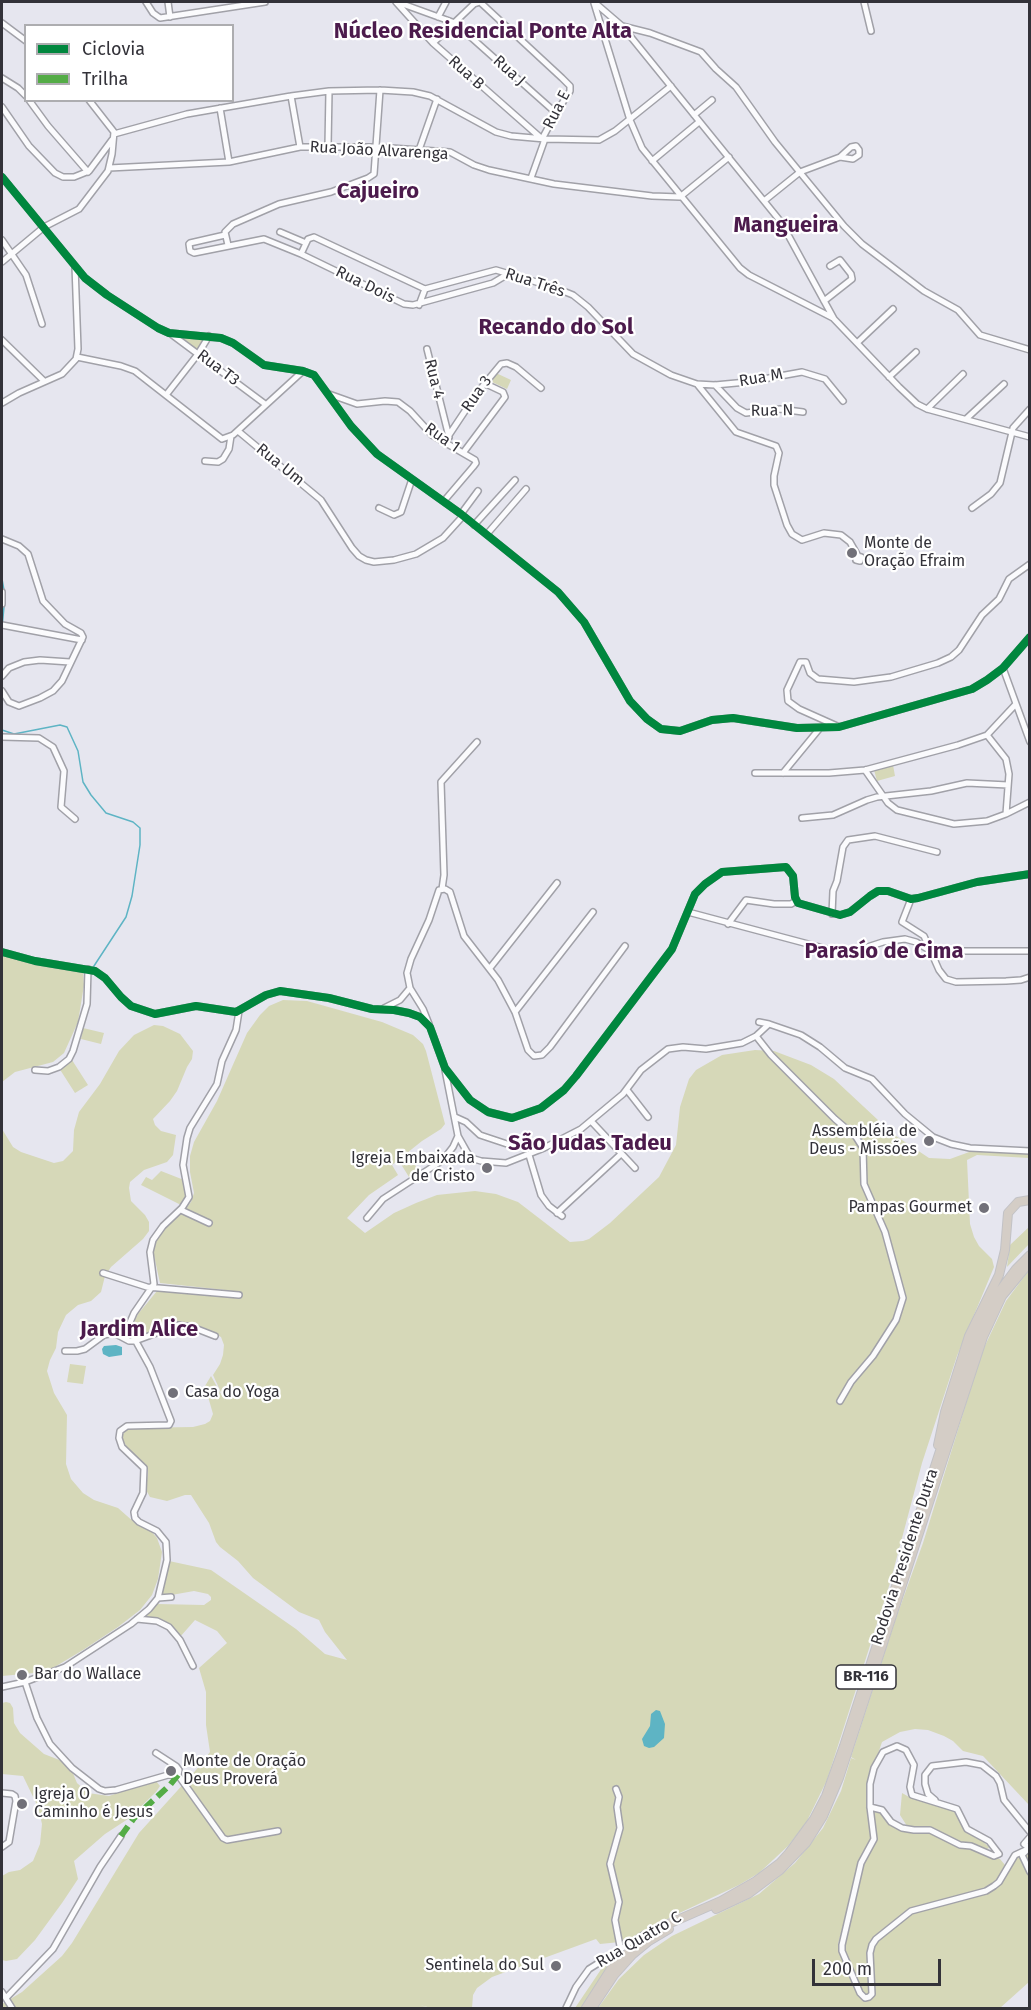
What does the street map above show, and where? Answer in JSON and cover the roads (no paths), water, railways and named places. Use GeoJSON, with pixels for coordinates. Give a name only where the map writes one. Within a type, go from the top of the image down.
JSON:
{"type":"FeatureCollection","features":[{"type":"Feature","properties":{"kind":"highway"},"geometry":{"type":"LineString","coordinates":[[936,1461],[939,1435],[969,1336],[999,1275],[1007,1239],[1008,1213],[1018,1202],[1029,1200]]}},
{"type":"Feature","properties":{"kind":"highway","name":"Rodovia Presidente Dutra"},"geometry":{"type":"LineString","coordinates":[[586,2008],[611,1969],[645,1937],[756,1881],[780,1863],[802,1837],[820,1809],[844,1746],[979,1331],[988,1309],[1016,1269],[1029,1255]]}},
{"type":"Feature","properties":{"kind":"highway","name":"Rodovia Presidente Dutra"},"geometry":{"type":"LineString","coordinates":[[592,2008],[614,1976],[642,1946],[668,1929],[739,1898],[764,1883],[798,1852],[818,1825],[840,1778],[983,1337],[1002,1296],[1029,1262]]}},
{"type":"Feature","properties":{"kind":"street"},"geometry":{"type":"LineString","coordinates":[[146,2],[156,16],[170,17],[230,4],[265,2]]}},
{"type":"Feature","properties":{"kind":"street"},"geometry":{"type":"LineString","coordinates":[[168,2],[170,17]]}},
{"type":"Feature","properties":{"kind":"street"},"geometry":{"type":"LineString","coordinates":[[200,2],[201,10]]}},
{"type":"Feature","properties":{"kind":"street","name":"Rua J"},"geometry":{"type":"LineString","coordinates":[[396,2],[455,23],[556,113]]}},
{"type":"Feature","properties":{"kind":"street","name":"Rua B"},"geometry":{"type":"LineString","coordinates":[[396,2],[433,43],[544,139]]}},
{"type":"Feature","properties":{"kind":"street"},"geometry":{"type":"LineString","coordinates":[[438,17],[446,2]]}},
{"type":"Feature","properties":{"kind":"street"},"geometry":{"type":"LineString","coordinates":[[594,2],[622,26],[781,222],[834,319],[909,398],[927,409],[1029,437]]}},
{"type":"Feature","properties":{"kind":"street"},"geometry":{"type":"LineString","coordinates":[[594,2],[637,140],[652,161],[740,268],[749,275],[834,319]]}},
{"type":"Feature","properties":{"kind":"street"},"geometry":{"type":"LineString","coordinates":[[864,2],[871,31]]}},
{"type":"Feature","properties":{"kind":"street","name":"Rua E"},"geometry":{"type":"LineString","coordinates":[[433,43],[474,4],[482,3],[570,86],[569,93],[556,113],[544,139],[531,178]]}},
{"type":"Feature","properties":{"kind":"street"},"geometry":{"type":"LineString","coordinates":[[598,16],[604,10]]}},
{"type":"Feature","properties":{"kind":"street"},"geometry":{"type":"LineString","coordinates":[[2,23],[24,40]]}},
{"type":"Feature","properties":{"kind":"street"},"geometry":{"type":"LineString","coordinates":[[622,26],[641,30],[701,52],[736,87],[775,142],[844,226],[882,261],[924,291],[958,310],[980,335],[1029,350]]}},
{"type":"Feature","properties":{"kind":"street"},"geometry":{"type":"LineString","coordinates":[[2,78],[24,94]]}},
{"type":"Feature","properties":{"kind":"street"},"geometry":{"type":"LineString","coordinates":[[2,107],[29,146],[55,173],[68,177],[88,172],[114,135],[168,118],[291,96],[380,90],[419,93],[437,99],[496,132],[511,136],[599,140],[630,120],[671,86]]}},
{"type":"Feature","properties":{"kind":"street"},"geometry":{"type":"LineString","coordinates":[[225,235],[193,242],[189,246],[190,251],[194,253],[228,245],[225,235],[227,229],[279,204],[324,194],[371,177],[376,172],[380,90]]}},
{"type":"Feature","properties":{"kind":"street"},"geometry":{"type":"LineString","coordinates":[[328,146],[329,92]]}},
{"type":"Feature","properties":{"kind":"street"},"geometry":{"type":"LineString","coordinates":[[291,96],[300,147]]}},
{"type":"Feature","properties":{"kind":"street"},"geometry":{"type":"LineString","coordinates":[[419,150],[437,99]]}},
{"type":"Feature","properties":{"kind":"street"},"geometry":{"type":"LineString","coordinates":[[694,115],[712,100]]}},
{"type":"Feature","properties":{"kind":"street"},"geometry":{"type":"LineString","coordinates":[[30,102],[88,172]]}},
{"type":"Feature","properties":{"kind":"street"},"geometry":{"type":"LineString","coordinates":[[2,262],[44,227],[79,209],[106,174],[114,135],[111,127],[91,102]]}},
{"type":"Feature","properties":{"kind":"street"},"geometry":{"type":"LineString","coordinates":[[220,108],[229,162]]}},
{"type":"Feature","properties":{"kind":"street"},"geometry":{"type":"LineString","coordinates":[[652,161],[699,122]]}},
{"type":"Feature","properties":{"kind":"street","name":"Rua João Alvarenga"},"geometry":{"type":"LineString","coordinates":[[109,168],[229,162],[300,147],[376,147],[450,152],[489,170],[572,187],[680,197]]}},
{"type":"Feature","properties":{"kind":"street"},"geometry":{"type":"LineString","coordinates":[[680,197],[729,157]]}},
{"type":"Feature","properties":{"kind":"street"},"geometry":{"type":"LineString","coordinates":[[764,201],[800,172],[840,157]]}},
{"type":"Feature","properties":{"kind":"street","name":"Rua T3"},"geometry":{"type":"LineString","coordinates":[[2,177],[75,266],[98,289],[169,333],[265,405]]}},
{"type":"Feature","properties":{"kind":"street"},"geometry":{"type":"LineString","coordinates":[[280,232],[306,243]]}},
{"type":"Feature","properties":{"kind":"street"},"geometry":{"type":"LineString","coordinates":[[301,254],[310,238],[315,237],[425,289],[419,305]]}},
{"type":"Feature","properties":{"kind":"street","name":"Rua Dois"},"geometry":{"type":"LineString","coordinates":[[228,245],[258,239],[272,241],[404,304],[419,305]]}},
{"type":"Feature","properties":{"kind":"street"},"geometry":{"type":"LineString","coordinates":[[2,240],[26,275],[42,324]]}},
{"type":"Feature","properties":{"kind":"street"},"geometry":{"type":"LineString","coordinates":[[824,301],[852,279],[851,274],[840,260],[830,266]]}},
{"type":"Feature","properties":{"kind":"street"},"geometry":{"type":"LineString","coordinates":[[2,403],[65,372],[77,357],[75,266]]}},
{"type":"Feature","properties":{"kind":"street","name":"Rua Três"},"geometry":{"type":"LineString","coordinates":[[425,289],[494,270],[553,287],[573,295],[588,307],[633,354],[671,375],[697,384]]}},
{"type":"Feature","properties":{"kind":"street"},"geometry":{"type":"LineString","coordinates":[[419,305],[493,283],[508,274]]}},
{"type":"Feature","properties":{"kind":"street"},"geometry":{"type":"LineString","coordinates":[[858,343],[893,309]]}},
{"type":"Feature","properties":{"kind":"street"},"geometry":{"type":"LineString","coordinates":[[169,333],[217,336],[233,343],[264,365],[314,375],[368,446],[487,534],[566,600],[587,628],[630,701],[657,726],[675,731],[712,720],[734,718],[783,727],[839,727],[964,692],[980,685],[1003,668],[1029,637]]}},
{"type":"Feature","properties":{"kind":"street"},"geometry":{"type":"LineString","coordinates":[[166,395],[209,336]]}},
{"type":"Feature","properties":{"kind":"street"},"geometry":{"type":"LineString","coordinates":[[2,343],[44,381]]}},
{"type":"Feature","properties":{"kind":"street","name":"Rua 4"},"geometry":{"type":"LineString","coordinates":[[427,349],[449,435],[449,444]]}},
{"type":"Feature","properties":{"kind":"street"},"geometry":{"type":"LineString","coordinates":[[889,377],[916,352]]}},
{"type":"Feature","properties":{"kind":"street"},"geometry":{"type":"LineString","coordinates":[[77,357],[131,369],[219,438],[226,439],[238,431],[303,371]]}},
{"type":"Feature","properties":{"kind":"street","name":"Rua 3"},"geometry":{"type":"LineString","coordinates":[[449,435],[499,365],[507,363],[519,369],[541,388]]}},
{"type":"Feature","properties":{"kind":"street","name":"Rua M"},"geometry":{"type":"LineString","coordinates":[[697,384],[715,385],[798,372],[825,379],[843,401]]}},
{"type":"Feature","properties":{"kind":"street"},"geometry":{"type":"LineString","coordinates":[[927,409],[963,374]]}},
{"type":"Feature","properties":{"kind":"street"},"geometry":{"type":"LineString","coordinates":[[464,453],[505,396],[503,392],[484,383]]}},
{"type":"Feature","properties":{"kind":"street"},"geometry":{"type":"LineString","coordinates":[[697,384],[736,432],[776,446],[779,453],[774,477],[775,490],[792,534],[802,540],[824,533],[841,535],[850,542],[858,556]]}},
{"type":"Feature","properties":{"kind":"street"},"geometry":{"type":"LineString","coordinates":[[966,419],[1004,384]]}},
{"type":"Feature","properties":{"kind":"street","name":"Rua N"},"geometry":{"type":"LineString","coordinates":[[715,385],[737,408],[746,413],[786,409],[803,412]]}},
{"type":"Feature","properties":{"kind":"street","name":"Rua 1"},"geometry":{"type":"LineString","coordinates":[[328,393],[357,405],[385,401],[398,402],[410,411],[432,435],[475,460],[476,464],[444,501]]}},
{"type":"Feature","properties":{"kind":"street"},"geometry":{"type":"LineString","coordinates":[[972,508],[991,494],[1000,483],[1011,433],[1015,424],[1029,409]]}},
{"type":"Feature","properties":{"kind":"street","name":"Rua Um"},"geometry":{"type":"LineString","coordinates":[[238,431],[321,500],[352,548],[366,560],[374,562],[394,560],[416,554],[442,538],[462,515],[478,491]]}},
{"type":"Feature","properties":{"kind":"street"},"geometry":{"type":"LineString","coordinates":[[205,461],[218,462],[223,459],[229,449],[231,436]]}},
{"type":"Feature","properties":{"kind":"street"},"geometry":{"type":"LineString","coordinates":[[379,508],[394,515],[401,512],[412,479]]}},
{"type":"Feature","properties":{"kind":"street"},"geometry":{"type":"LineString","coordinates":[[474,525],[515,480]]}},
{"type":"Feature","properties":{"kind":"street"},"geometry":{"type":"LineString","coordinates":[[487,534],[526,489]]}},
{"type":"Feature","properties":{"kind":"street"},"geometry":{"type":"LineString","coordinates":[[2,539],[19,546],[28,554],[43,601],[65,624],[81,633],[82,640],[57,688],[25,705],[16,706],[2,691]]}},
{"type":"Feature","properties":{"kind":"street"},"geometry":{"type":"LineString","coordinates":[[839,727],[799,709],[788,701],[787,690],[800,662],[806,662],[811,674],[818,679],[848,682],[891,677],[938,663],[959,650],[982,615],[999,599],[1009,579],[1029,564]]}},
{"type":"Feature","properties":{"kind":"street"},"geometry":{"type":"LineString","coordinates":[[2,592],[2,604]]}},
{"type":"Feature","properties":{"kind":"street"},"geometry":{"type":"LineString","coordinates":[[2,626],[82,640]]}},
{"type":"Feature","properties":{"kind":"street"},"geometry":{"type":"LineString","coordinates":[[2,676],[9,668],[24,662],[39,660],[70,662]]}},
{"type":"Feature","properties":{"kind":"street"},"geometry":{"type":"LineString","coordinates":[[1003,668],[1029,742]]}},
{"type":"Feature","properties":{"kind":"street"},"geometry":{"type":"LineString","coordinates":[[755,773],[829,773],[864,770],[987,735],[1015,705]]}},
{"type":"Feature","properties":{"kind":"street"},"geometry":{"type":"LineString","coordinates":[[783,773],[820,728]]}},
{"type":"Feature","properties":{"kind":"street"},"geometry":{"type":"LineString","coordinates":[[987,735],[1008,763],[1006,814]]}},
{"type":"Feature","properties":{"kind":"street"},"geometry":{"type":"LineString","coordinates":[[2,737],[39,738],[52,747],[64,771],[61,807],[75,819]]}},
{"type":"Feature","properties":{"kind":"street"},"geometry":{"type":"LineString","coordinates":[[471,1158],[458,1136],[445,1068],[423,1009],[410,988],[407,973],[429,920],[436,894],[442,889],[444,875],[441,782],[477,742]]}},
{"type":"Feature","properties":{"kind":"street"},"geometry":{"type":"LineString","coordinates":[[864,770],[897,810],[954,824],[987,821],[1029,802]]}},
{"type":"Feature","properties":{"kind":"street"},"geometry":{"type":"LineString","coordinates":[[802,818],[833,815],[867,800],[931,791],[967,783],[1008,785]]}},
{"type":"Feature","properties":{"kind":"street"},"geometry":{"type":"LineString","coordinates":[[832,914],[834,906],[832,891],[837,882],[843,847],[848,840],[875,836],[937,852]]}},
{"type":"Feature","properties":{"kind":"street"},"geometry":{"type":"LineString","coordinates":[[445,1068],[470,1100],[488,1112],[512,1118],[541,1108],[564,1090],[580,1071],[672,949],[699,890],[716,875],[728,870],[786,867],[793,876],[796,901],[803,906],[832,914],[847,914],[878,891],[888,891],[911,899],[927,897],[986,880],[1029,874]]}},
{"type":"Feature","properties":{"kind":"street"},"geometry":{"type":"LineString","coordinates":[[490,968],[557,882]]}},
{"type":"Feature","properties":{"kind":"street"},"geometry":{"type":"LineString","coordinates":[[442,889],[450,892],[464,936],[490,968],[515,1012],[528,1050],[534,1056],[542,1055],[556,1039],[625,946]]}},
{"type":"Feature","properties":{"kind":"street"},"geometry":{"type":"LineString","coordinates":[[911,899],[902,922],[923,934],[941,974],[952,981],[1017,981],[1029,977]]}},
{"type":"Feature","properties":{"kind":"street"},"geometry":{"type":"LineString","coordinates":[[728,924],[746,900],[774,904],[791,904],[796,901]]}},
{"type":"Feature","properties":{"kind":"street"},"geometry":{"type":"LineString","coordinates":[[515,1012],[593,912]]}},
{"type":"Feature","properties":{"kind":"street"},"geometry":{"type":"LineString","coordinates":[[688,912],[842,953],[883,942],[905,939],[916,942],[931,951],[1029,951]]}},
{"type":"Feature","properties":{"kind":"street"},"geometry":{"type":"LineString","coordinates":[[2,952],[35,961],[88,969],[102,975],[124,1001],[141,1011],[160,1013],[196,1006],[231,1012],[239,1011],[266,995],[280,991],[341,1000],[367,1008],[408,1012],[420,1017],[429,1025]]}},
{"type":"Feature","properties":{"kind":"street"},"geometry":{"type":"LineString","coordinates":[[34,1070],[48,1071],[59,1067],[69,1059],[87,1004],[88,969]]}},
{"type":"Feature","properties":{"kind":"street"},"geometry":{"type":"LineString","coordinates":[[380,1009],[400,1000],[410,988]]}},
{"type":"Feature","properties":{"kind":"street"},"geometry":{"type":"LineString","coordinates":[[408,1012],[416,999]]}},
{"type":"Feature","properties":{"kind":"street"},"geometry":{"type":"LineString","coordinates":[[398,1010],[400,1000]]}},
{"type":"Feature","properties":{"kind":"street"},"geometry":{"type":"LineString","coordinates":[[2,1687],[24,1682],[65,1667],[137,1619],[158,1598],[167,1560],[166,1542],[157,1531],[135,1518],[134,1512],[143,1492],[144,1468],[122,1447],[119,1438],[122,1429],[129,1425],[170,1425],[171,1421],[150,1367],[129,1330],[129,1323],[136,1309],[153,1288],[155,1281],[150,1255],[152,1244],[158,1232],[181,1210],[187,1200],[189,1193],[183,1165],[187,1138],[190,1128],[217,1084],[222,1061],[236,1030],[239,1011]]}},
{"type":"Feature","properties":{"kind":"street"},"geometry":{"type":"LineString","coordinates":[[759,1022],[801,1035],[820,1047],[845,1068],[872,1079],[905,1114],[933,1137],[970,1148],[1029,1151]]}},
{"type":"Feature","properties":{"kind":"street"},"geometry":{"type":"LineString","coordinates":[[443,1160],[471,1158],[502,1163],[529,1155],[573,1134],[591,1121],[627,1090],[641,1070],[671,1048],[711,1049],[742,1043],[756,1036],[769,1024]]}},
{"type":"Feature","properties":{"kind":"street"},"geometry":{"type":"LineString","coordinates":[[756,1036],[771,1055],[856,1137],[863,1148],[864,1184],[885,1232],[903,1298],[897,1320],[873,1356],[851,1382],[840,1401]]}},
{"type":"Feature","properties":{"kind":"street"},"geometry":{"type":"LineString","coordinates":[[627,1090],[648,1117]]}},
{"type":"Feature","properties":{"kind":"street"},"geometry":{"type":"LineString","coordinates":[[455,1117],[466,1122],[480,1135],[507,1144]]}},
{"type":"Feature","properties":{"kind":"street"},"geometry":{"type":"LineString","coordinates":[[591,1121],[635,1168]]}},
{"type":"Feature","properties":{"kind":"street"},"geometry":{"type":"LineString","coordinates":[[367,1218],[383,1199],[443,1160],[458,1136]]}},
{"type":"Feature","properties":{"kind":"street"},"geometry":{"type":"LineString","coordinates":[[529,1155],[540,1196],[560,1214],[621,1154]]}},
{"type":"Feature","properties":{"kind":"street"},"geometry":{"type":"LineString","coordinates":[[181,1210],[209,1223]]}},
{"type":"Feature","properties":{"kind":"street"},"geometry":{"type":"LineString","coordinates":[[103,1273],[153,1288],[239,1295]]}},
{"type":"Feature","properties":{"kind":"street"},"geometry":{"type":"LineString","coordinates":[[65,1351],[77,1352],[85,1349],[104,1335],[114,1333],[129,1341],[135,1341],[178,1325],[192,1327],[215,1336]]}},
{"type":"Feature","properties":{"kind":"street"},"geometry":{"type":"LineString","coordinates":[[158,1598],[171,1597]]}},
{"type":"Feature","properties":{"kind":"street"},"geometry":{"type":"LineString","coordinates":[[137,1619],[157,1621],[169,1627],[180,1641],[193,1666]]}},
{"type":"Feature","properties":{"kind":"street"},"geometry":{"type":"LineString","coordinates":[[24,1682],[37,1718],[50,1744],[72,1768],[99,1789],[116,1791],[178,1774]]}},
{"type":"Feature","properties":{"kind":"street"},"geometry":{"type":"LineString","coordinates":[[870,1807],[882,1810],[891,1822],[902,1828],[930,1830],[960,1845],[971,1846],[994,1856],[998,1855],[998,1851],[989,1840],[967,1829],[957,1809],[912,1795],[910,1787],[914,1768],[913,1761],[906,1750],[897,1746],[883,1752],[874,1768],[870,1784],[870,1807],[874,1839],[861,1863],[842,1945],[860,1993],[865,1998],[872,1994],[871,1948],[880,1936],[911,1911],[994,1886],[1016,1855],[1029,1848]]}},
{"type":"Feature","properties":{"kind":"street"},"geometry":{"type":"LineString","coordinates":[[156,1753],[176,1766],[179,1770],[178,1774],[220,1836],[226,1840],[278,1831]]}},
{"type":"Feature","properties":{"kind":"street"},"geometry":{"type":"LineString","coordinates":[[938,1802],[928,1794],[925,1786],[925,1778],[930,1768],[934,1765],[958,1763],[982,1765],[996,1776],[1004,1800],[1029,1834],[1024,1844],[1029,1848]]}},
{"type":"Feature","properties":{"kind":"street"},"geometry":{"type":"LineString","coordinates":[[616,1789],[619,1797],[617,1807],[620,1828],[610,1864],[619,1902],[615,1920],[620,1947]]}},
{"type":"Feature","properties":{"kind":"street"},"geometry":{"type":"LineString","coordinates":[[2,1793],[12,1794],[16,1801],[9,1842],[3,1847]]}},
{"type":"Feature","properties":{"kind":"street"},"geometry":{"type":"LineString","coordinates":[[6,1998],[52,1949],[100,1867],[122,1836]]}},
{"type":"Feature","properties":{"kind":"street"},"geometry":{"type":"LineString","coordinates":[[1029,1848],[1022,1856],[1029,1872]]}},
{"type":"Feature","properties":{"kind":"street","name":"Rua Quatro C"},"geometry":{"type":"LineString","coordinates":[[566,2008],[580,1981],[595,1964],[667,1922],[732,1895]]}},
{"type":"Feature","properties":{"kind":"street"},"geometry":{"type":"LineString","coordinates":[[2,1992],[12,2008]]}},
{"type":"Feature","properties":{"kind":"water"},"geometry":{"type":"Polygon","coordinates":[[[104,1346],[122,1347],[122,1355],[109,1357],[103,1354],[104,1346]]]}},
{"type":"Feature","properties":{"kind":"water"},"geometry":{"type":"Polygon","coordinates":[[[656,1710],[660,1711],[665,1724],[664,1738],[654,1747],[649,1748],[644,1746],[642,1739],[650,1726],[651,1714],[656,1710]]]}},
{"type":"Feature","properties":{"kind":"waterway"},"geometry":{"type":"LineString","coordinates":[[2,579],[5,596],[2,628]]}},
{"type":"Feature","properties":{"kind":"waterway"},"geometry":{"type":"LineString","coordinates":[[2,730],[14,734],[60,725],[67,727],[78,751],[83,782],[91,795],[106,813],[133,822],[140,828],[140,845],[132,896],[126,917],[92,969]]}},
{"type":"Feature","properties":{"kind":"place","name":"Monte de Oração Efraim"},"geometry":{"type":"Point","coordinates":[852,553]}},
{"type":"Feature","properties":{"kind":"place","name":"Assembléia de Deus - Missões"},"geometry":{"type":"Point","coordinates":[929,1141]}},
{"type":"Feature","properties":{"kind":"place","name":"Igreja Embaixada de Cristo"},"geometry":{"type":"Point","coordinates":[487,1168]}},
{"type":"Feature","properties":{"kind":"place","name":"Pampas Gourmet"},"geometry":{"type":"Point","coordinates":[984,1208]}},
{"type":"Feature","properties":{"kind":"place","name":"Casa do Yoga"},"geometry":{"type":"Point","coordinates":[173,1393]}},
{"type":"Feature","properties":{"kind":"place","name":"Bar do Wallace"},"geometry":{"type":"Point","coordinates":[22,1675]}},
{"type":"Feature","properties":{"kind":"place","name":"Monte de Oração Deus Proverá"},"geometry":{"type":"Point","coordinates":[171,1771]}},
{"type":"Feature","properties":{"kind":"place","name":"Igreja O Caminho é Jesus"},"geometry":{"type":"Point","coordinates":[22,1804]}},
{"type":"Feature","properties":{"kind":"place","name":"Sentinela do Sul"},"geometry":{"type":"Point","coordinates":[556,1966]}},
{"type":"Feature","properties":{"kind":"district","name":"Núcleo Residencial Ponte Alta"},"geometry":{"type":"Point","coordinates":[483,32]}},
{"type":"Feature","properties":{"kind":"district","name":"Cajueiro"},"geometry":{"type":"Point","coordinates":[378,192]}},
{"type":"Feature","properties":{"kind":"district","name":"Mangueira"},"geometry":{"type":"Point","coordinates":[786,226]}},
{"type":"Feature","properties":{"kind":"district","name":"Recando do Sol"},"geometry":{"type":"Point","coordinates":[556,328]}},
{"type":"Feature","properties":{"kind":"district","name":"Parasío de Cima"},"geometry":{"type":"Point","coordinates":[884,952]}},
{"type":"Feature","properties":{"kind":"district","name":"São Judas Tadeu"},"geometry":{"type":"Point","coordinates":[590,1144]}},
{"type":"Feature","properties":{"kind":"district","name":"Jardim Alice"},"geometry":{"type":"Point","coordinates":[139,1330]}}]}
